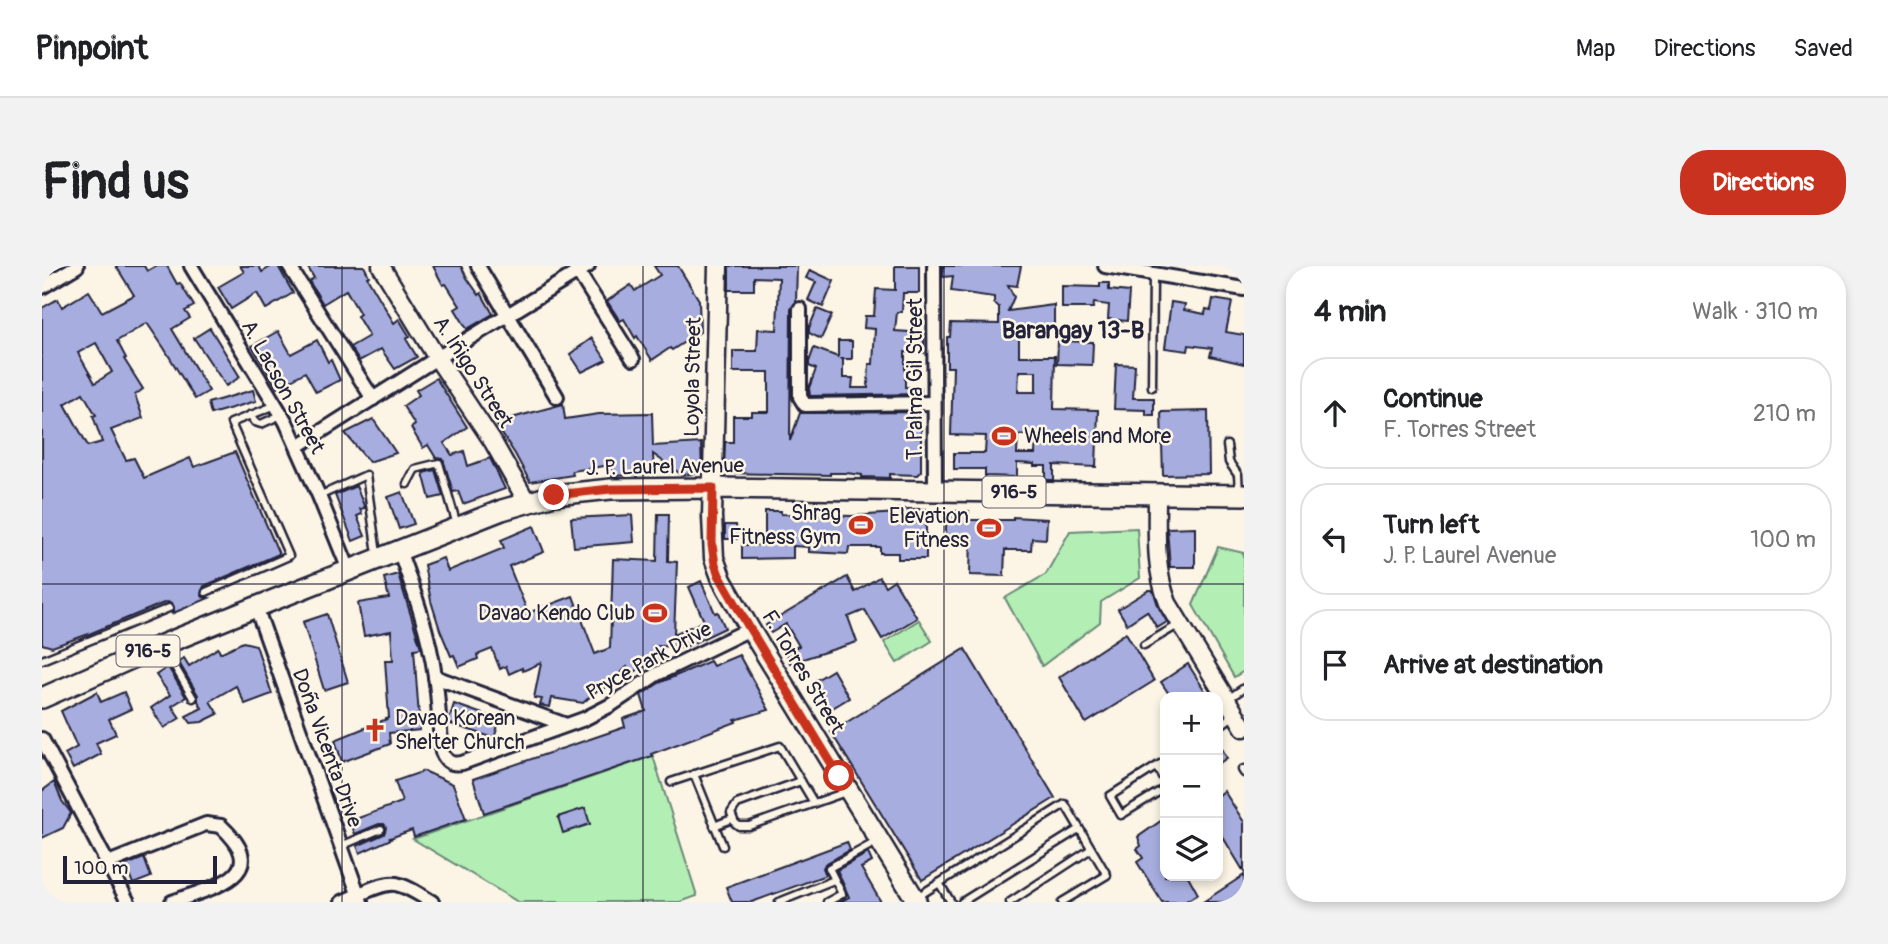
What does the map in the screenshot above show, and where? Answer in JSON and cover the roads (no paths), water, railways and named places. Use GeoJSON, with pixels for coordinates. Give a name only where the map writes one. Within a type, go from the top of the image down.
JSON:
{"type":"FeatureCollection","features":[{"type":"Feature","properties":{"kind":"main road","name":"Loyola Street"},"geometry":{"type":"LineString","coordinates":[[713,488],[718,266]]}},
{"type":"Feature","properties":{"kind":"main road","name":"J. P. Laurel Avenue"},"geometry":{"type":"LineString","coordinates":[[42,698],[162,645],[349,570],[458,527],[554,495],[592,490],[713,488],[1241,495]]}},
{"type":"Feature","properties":{"kind":"main road","name":"F. Torres Street"},"geometry":{"type":"LineString","coordinates":[[713,488],[712,545],[715,564],[722,580],[913,901]]}},
{"type":"Feature","properties":{"kind":"street"},"geometry":{"type":"LineString","coordinates":[[42,288],[76,266]]}},
{"type":"Feature","properties":{"kind":"street","name":"A. Lacson Street"},"geometry":{"type":"LineString","coordinates":[[191,266],[298,446],[349,570]]}},
{"type":"Feature","properties":{"kind":"street"},"geometry":{"type":"LineString","coordinates":[[289,266],[373,399]]}},
{"type":"Feature","properties":{"kind":"street","name":"A. Iñigo Street"},"geometry":{"type":"LineString","coordinates":[[381,266],[437,358],[493,442],[527,502]]}},
{"type":"Feature","properties":{"kind":"street"},"geometry":{"type":"LineString","coordinates":[[478,266],[557,397]]}},
{"type":"Feature","properties":{"kind":"street","name":"T. Palma Gil Street"},"geometry":{"type":"LineString","coordinates":[[934,266],[935,492]]}},
{"type":"Feature","properties":{"kind":"street"},"geometry":{"type":"LineString","coordinates":[[1105,266],[1151,270],[1244,289]]}},
{"type":"Feature","properties":{"kind":"street"},"geometry":{"type":"LineString","coordinates":[[298,446],[508,316],[580,268],[633,359]]}},
{"type":"Feature","properties":{"kind":"street"},"geometry":{"type":"LineString","coordinates":[[800,309],[800,397],[805,405],[934,403]]}},
{"type":"Feature","properties":{"kind":"street"},"geometry":{"type":"LineString","coordinates":[[1157,494],[1158,565],[1168,603],[1241,722]]}},
{"type":"Feature","properties":{"kind":"street","name":"Pryce Park Drive"},"geometry":{"type":"LineString","coordinates":[[400,550],[427,635],[435,677],[442,752],[448,761],[453,763],[462,763],[597,713],[657,674],[750,629]]}},
{"type":"Feature","properties":{"kind":"street","name":"Doña Vicenta Drive"},"geometry":{"type":"LineString","coordinates":[[256,607],[359,899]]}},
{"type":"Feature","properties":{"kind":"street"},"geometry":{"type":"LineString","coordinates":[[435,677],[566,725]]}},
{"type":"Feature","properties":{"kind":"street"},"geometry":{"type":"LineString","coordinates":[[42,739],[128,902]]}},
{"type":"Feature","properties":{"kind":"street"},"geometry":{"type":"LineString","coordinates":[[108,863],[206,824],[221,825],[240,849],[243,856],[240,869],[234,876],[217,885],[172,902]]}},
{"type":"Feature","properties":{"kind":"street"},"geometry":{"type":"LineString","coordinates":[[342,902],[359,899],[380,886],[394,883],[432,902]]}},
{"type":"Feature","properties":{"kind":"lane"},"geometry":{"type":"LineString","coordinates":[[1151,270],[1152,387]]}},
{"type":"Feature","properties":{"kind":"lane"},"geometry":{"type":"LineString","coordinates":[[206,592],[289,556],[231,423],[250,415],[279,410]]}},
{"type":"Feature","properties":{"kind":"lane"},"geometry":{"type":"LineString","coordinates":[[250,415],[261,424],[279,410]]}},
{"type":"Feature","properties":{"kind":"lane"},"geometry":{"type":"LineString","coordinates":[[1227,445],[1229,462],[1238,475],[1241,495]]}},
{"type":"Feature","properties":{"kind":"lane"},"geometry":{"type":"LineString","coordinates":[[407,484],[415,470],[439,463],[458,527]]}},
{"type":"Feature","properties":{"kind":"lane"},"geometry":{"type":"LineString","coordinates":[[319,496],[366,475],[378,559]]}},
{"type":"Feature","properties":{"kind":"lane"},"geometry":{"type":"LineString","coordinates":[[42,660],[169,608]]}},
{"type":"Feature","properties":{"kind":"lane"},"geometry":{"type":"LineString","coordinates":[[1144,645],[1180,624]]}},
{"type":"Feature","properties":{"kind":"lane"},"geometry":{"type":"LineString","coordinates":[[162,645],[193,698]]}},
{"type":"Feature","properties":{"kind":"lane"},"geometry":{"type":"LineString","coordinates":[[1227,700],[1244,688]]}},
{"type":"Feature","properties":{"kind":"lane"},"geometry":{"type":"LineString","coordinates":[[1223,726],[1241,722]]}},
{"type":"Feature","properties":{"kind":"lane"},"geometry":{"type":"LineString","coordinates":[[671,782],[780,746],[814,803]]}},
{"type":"Feature","properties":{"kind":"lane"},"geometry":{"type":"LineString","coordinates":[[1160,765],[1110,796],[1121,815],[1160,788]]}},
{"type":"Feature","properties":{"kind":"lane"},"geometry":{"type":"LineString","coordinates":[[1157,767],[1160,774]]}},
{"type":"Feature","properties":{"kind":"lane"},"geometry":{"type":"LineString","coordinates":[[694,774],[723,846]]}},
{"type":"Feature","properties":{"kind":"lane"},"geometry":{"type":"LineString","coordinates":[[801,781],[737,804],[731,813],[732,819],[739,826],[749,826],[849,791]]}},
{"type":"Feature","properties":{"kind":"lane"},"geometry":{"type":"LineString","coordinates":[[913,901],[1065,804],[1107,875],[1062,902]]}},
{"type":"Feature","properties":{"kind":"lane"},"geometry":{"type":"LineString","coordinates":[[714,826],[732,819]]}},
{"type":"Feature","properties":{"kind":"lane"},"geometry":{"type":"LineString","coordinates":[[341,846],[381,829]]}},
{"type":"Feature","properties":{"kind":"lane"},"geometry":{"type":"LineString","coordinates":[[962,902],[1079,829]]}},
{"type":"Feature","properties":{"kind":"lane"},"geometry":{"type":"LineString","coordinates":[[827,902],[842,894],[829,868],[879,841]]}},
{"type":"Feature","properties":{"kind":"lane"},"geometry":{"type":"LineString","coordinates":[[1010,902],[1091,849]]}},
{"type":"Feature","properties":{"kind":"lane"},"geometry":{"type":"LineString","coordinates":[[779,902],[834,880]]}},
{"type":"Feature","properties":{"kind":"lane"},"geometry":{"type":"LineString","coordinates":[[939,883],[951,902]]}},
{"type":"Feature","properties":{"kind":"place","name":"Wheels and More"},"geometry":{"type":"Point","coordinates":[1004,436]}},
{"type":"Feature","properties":{"kind":"place","name":"Shrag Fitness Gym"},"geometry":{"type":"Point","coordinates":[861,525]}},
{"type":"Feature","properties":{"kind":"place","name":"Elevation Fitness"},"geometry":{"type":"Point","coordinates":[989,528]}},
{"type":"Feature","properties":{"kind":"place","name":"Davao Kendo Club"},"geometry":{"type":"Point","coordinates":[655,613]}},
{"type":"Feature","properties":{"kind":"place","name":"Davao Korean Shelter Church"},"geometry":{"type":"Point","coordinates":[375,730]}},
{"type":"Feature","properties":{"kind":"district","name":"Barangay 13-B"},"geometry":{"type":"Point","coordinates":[1073,330]}}]}
